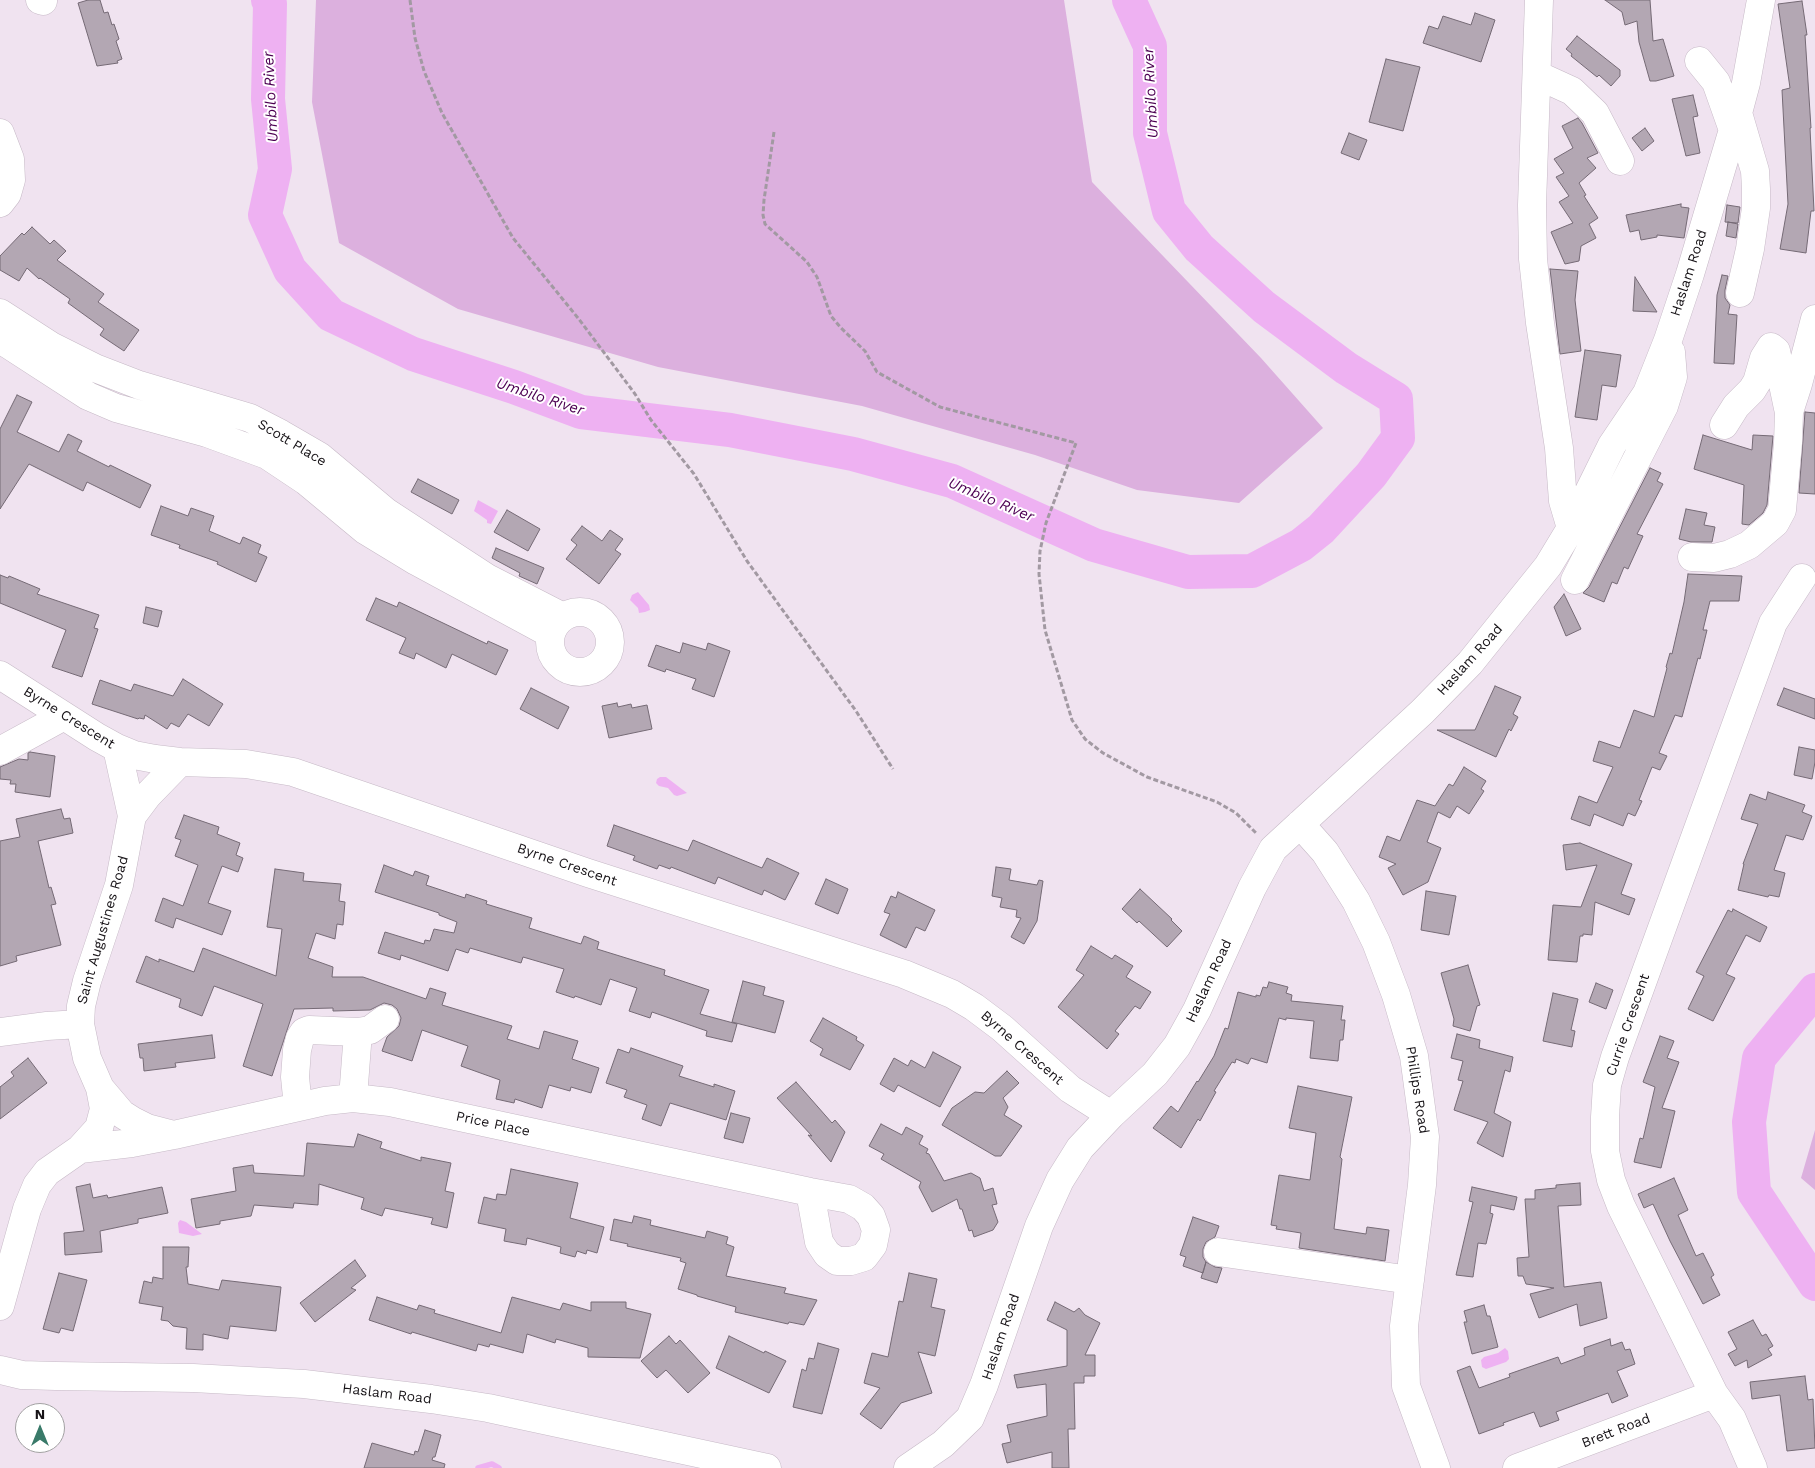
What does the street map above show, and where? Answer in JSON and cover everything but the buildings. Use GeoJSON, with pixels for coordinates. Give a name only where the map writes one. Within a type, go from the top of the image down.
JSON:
{"type":"FeatureCollection","features":[{"type":"Feature","properties":{"kind":"street"},"geometry":{"type":"LineString","coordinates":[[1539,0],[1532,205],[1533,258],[1540,323],[1559,448],[1563,501],[1570,528]]}},
{"type":"Feature","properties":{"kind":"street","name":"Haslam Road"},"geometry":{"type":"LineString","coordinates":[[908,1468],[943,1444],[970,1418],[984,1385],[1039,1226],[1060,1180],[1080,1148],[1111,1115],[1155,1074],[1177,1046],[1197,1010],[1252,888],[1273,849],[1422,712],[1470,663],[1548,566],[1570,528],[1612,445],[1647,393],[1668,340],[1736,121],[1746,83],[1760,0]]}},
{"type":"Feature","properties":{"kind":"street"},"geometry":{"type":"LineString","coordinates":[[1699,60],[1716,82],[1736,121],[1755,171],[1756,208],[1750,250],[1740,293]]}},
{"type":"Feature","properties":{"kind":"street"},"geometry":{"type":"LineString","coordinates":[[1537,75],[1572,91],[1595,113],[1620,161]]}},
{"type":"Feature","properties":{"kind":"street"},"geometry":{"type":"LineString","coordinates":[[0,133],[10,159],[12,180],[7,194],[0,204]]}},
{"type":"Feature","properties":{"kind":"street","name":"Scott Place"},"geometry":{"type":"LineString","coordinates":[[0,313],[51,346],[95,368],[139,385],[250,418],[281,434],[319,456],[386,512],[482,585],[557,626]]}},
{"type":"Feature","properties":{"kind":"street"},"geometry":{"type":"LineString","coordinates":[[1692,557],[1714,558],[1730,554],[1748,545],[1775,523],[1782,510],[1789,412],[1815,319]]}},
{"type":"Feature","properties":{"kind":"street","name":"Scott Place"},"geometry":{"type":"LineString","coordinates":[[0,339],[88,396],[116,408],[207,433],[267,455],[306,481],[365,530],[416,561],[482,585]]}},
{"type":"Feature","properties":{"kind":"street"},"geometry":{"type":"LineString","coordinates":[[1575,580],[1664,406],[1673,377],[1668,340]]}},
{"type":"Feature","properties":{"kind":"street"},"geometry":{"type":"LineString","coordinates":[[1724,425],[1736,406],[1752,390],[1757,382],[1764,358],[1771,347],[1776,351],[1789,412]]}},
{"type":"Feature","properties":{"kind":"street","name":"Currie Crescent"},"geometry":{"type":"LineString","coordinates":[[1753,1468],[1732,1419],[1714,1394],[1621,1206],[1611,1180],[1605,1151],[1607,1085],[1773,623],[1802,578]]}},
{"type":"Feature","properties":{"kind":"street","name":"Byrne Crescent"},"geometry":{"type":"LineString","coordinates":[[0,675],[117,748],[134,755],[155,760],[246,764],[293,772],[597,876],[904,974],[952,994],[974,1008],[1002,1028],[1070,1089],[1111,1115]]}},
{"type":"Feature","properties":{"kind":"street"},"geometry":{"type":"LineString","coordinates":[[0,751],[64,716]]}},
{"type":"Feature","properties":{"kind":"street","name":"Saint Augustines Road"},"geometry":{"type":"LineString","coordinates":[[0,1306],[27,1209],[37,1185],[47,1172],[80,1149],[100,1128],[104,1109],[100,1088],[87,1058],[80,1024],[81,1006],[88,981],[119,885],[132,816],[117,748]]}},
{"type":"Feature","properties":{"kind":"street","name":"Saint Augustines Road"},"geometry":{"type":"LineString","coordinates":[[132,816],[158,784],[180,762]]}},
{"type":"Feature","properties":{"kind":"street","name":"Phillips Road"},"geometry":{"type":"LineString","coordinates":[[1300,824],[1325,852],[1360,909],[1376,942],[1396,995],[1414,1056],[1425,1137],[1422,1185],[1404,1326],[1406,1386],[1436,1468]]}},
{"type":"Feature","properties":{"kind":"street"},"geometry":{"type":"LineString","coordinates":[[298,1107],[295,1077],[297,1050],[300,1038],[304,1032],[309,1030],[358,1032],[370,1030],[385,1019]]}},
{"type":"Feature","properties":{"kind":"street"},"geometry":{"type":"LineString","coordinates":[[0,1032],[80,1024]]}},
{"type":"Feature","properties":{"kind":"street"},"geometry":{"type":"LineString","coordinates":[[353,1098],[358,1032]]}},
{"type":"Feature","properties":{"kind":"street","name":"Price Place"},"geometry":{"type":"LineString","coordinates":[[100,1088],[122,1114],[133,1121],[148,1128],[174,1135]]}},
{"type":"Feature","properties":{"kind":"street","name":"Price Place"},"geometry":{"type":"LineString","coordinates":[[80,1149],[174,1135],[325,1101],[353,1098],[390,1102],[810,1192]]}},
{"type":"Feature","properties":{"kind":"street"},"geometry":{"type":"LineString","coordinates":[[1218,1252],[1410,1280]]}},
{"type":"Feature","properties":{"kind":"street","name":"Haslam Road"},"geometry":{"type":"LineString","coordinates":[[0,1370],[22,1375],[193,1378],[304,1384],[431,1399],[488,1408],[767,1468]]}},
{"type":"Feature","properties":{"kind":"street","name":"Brett Road"},"geometry":{"type":"LineString","coordinates":[[1517,1468],[1714,1394]]}},
{"type":"Feature","properties":{"kind":"path"},"geometry":{"type":"LineString","coordinates":[[410,0],[415,38],[424,71],[438,105],[513,238],[578,318],[635,394],[651,420],[694,474],[746,561],[856,711],[893,769]]}},
{"type":"Feature","properties":{"kind":"path"},"geometry":{"type":"LineString","coordinates":[[774,132],[765,186],[764,224],[806,262],[817,277],[831,316],[865,351],[877,372],[940,407],[1076,443],[1046,523],[1040,551],[1039,574],[1045,630],[1072,720],[1085,740],[1102,753],[1147,777],[1217,802],[1236,813],[1273,849]]}},
{"type":"Feature","properties":{"kind":"shaded area"},"geometry":{"type":"Polygon","coordinates":[[[316,0],[1064,0],[1092,182],[1261,358],[1323,428],[1239,503],[1137,490],[1035,455],[862,406],[658,367],[458,309],[339,243],[312,102],[316,0]]]}},
{"type":"Feature","properties":{"kind":"shaded area"},"geometry":{"type":"Polygon","coordinates":[[[478,500],[498,511],[491,524],[487,523],[487,520],[474,511],[478,500]]]}},
{"type":"Feature","properties":{"kind":"shaded area"},"geometry":{"type":"Polygon","coordinates":[[[638,592],[649,605],[650,610],[639,613],[638,608],[630,600],[632,595],[638,592]]]}},
{"type":"Feature","properties":{"kind":"shaded area"},"geometry":{"type":"Polygon","coordinates":[[[660,777],[666,777],[687,793],[674,795],[668,788],[659,786],[656,783],[660,777]]]}},
{"type":"Feature","properties":{"kind":"shaded area"},"geometry":{"type":"Polygon","coordinates":[[[1815,1130],[1815,1190],[1801,1178],[1815,1130]]]}},
{"type":"Feature","properties":{"kind":"shaded area"},"geometry":{"type":"Polygon","coordinates":[[[180,1220],[186,1222],[202,1234],[193,1236],[179,1233],[178,1223],[180,1220]]]}},
{"type":"Feature","properties":{"kind":"shaded area"},"geometry":{"type":"Polygon","coordinates":[[[1505,1348],[1508,1351],[1509,1359],[1506,1362],[1486,1369],[1482,1367],[1481,1360],[1484,1357],[1498,1353],[1505,1348]]]}},
{"type":"Feature","properties":{"kind":"waterway","name":"Umbilo River"},"geometry":{"type":"LineString","coordinates":[[268,0],[270,4],[268,99],[275,169],[265,215],[290,270],[331,315],[413,354],[514,387],[581,412],[730,430],[853,454],[952,481],[1094,545],[1188,572],[1252,571],[1301,545],[1321,529],[1371,475],[1398,438],[1396,399],[1346,368],[1264,307],[1199,248],[1169,211],[1150,133],[1150,46],[1129,0]]}},
{"type":"Feature","properties":{"kind":"waterway","name":"Umbilo River"},"geometry":{"type":"LineString","coordinates":[[1815,990],[1759,1058],[1749,1122],[1754,1192],[1815,1284]]}},
{"type":"Feature","properties":{"kind":"waterway"},"geometry":{"type":"LineString","coordinates":[[478,1468],[492,1464],[499,1468]]}}]}
